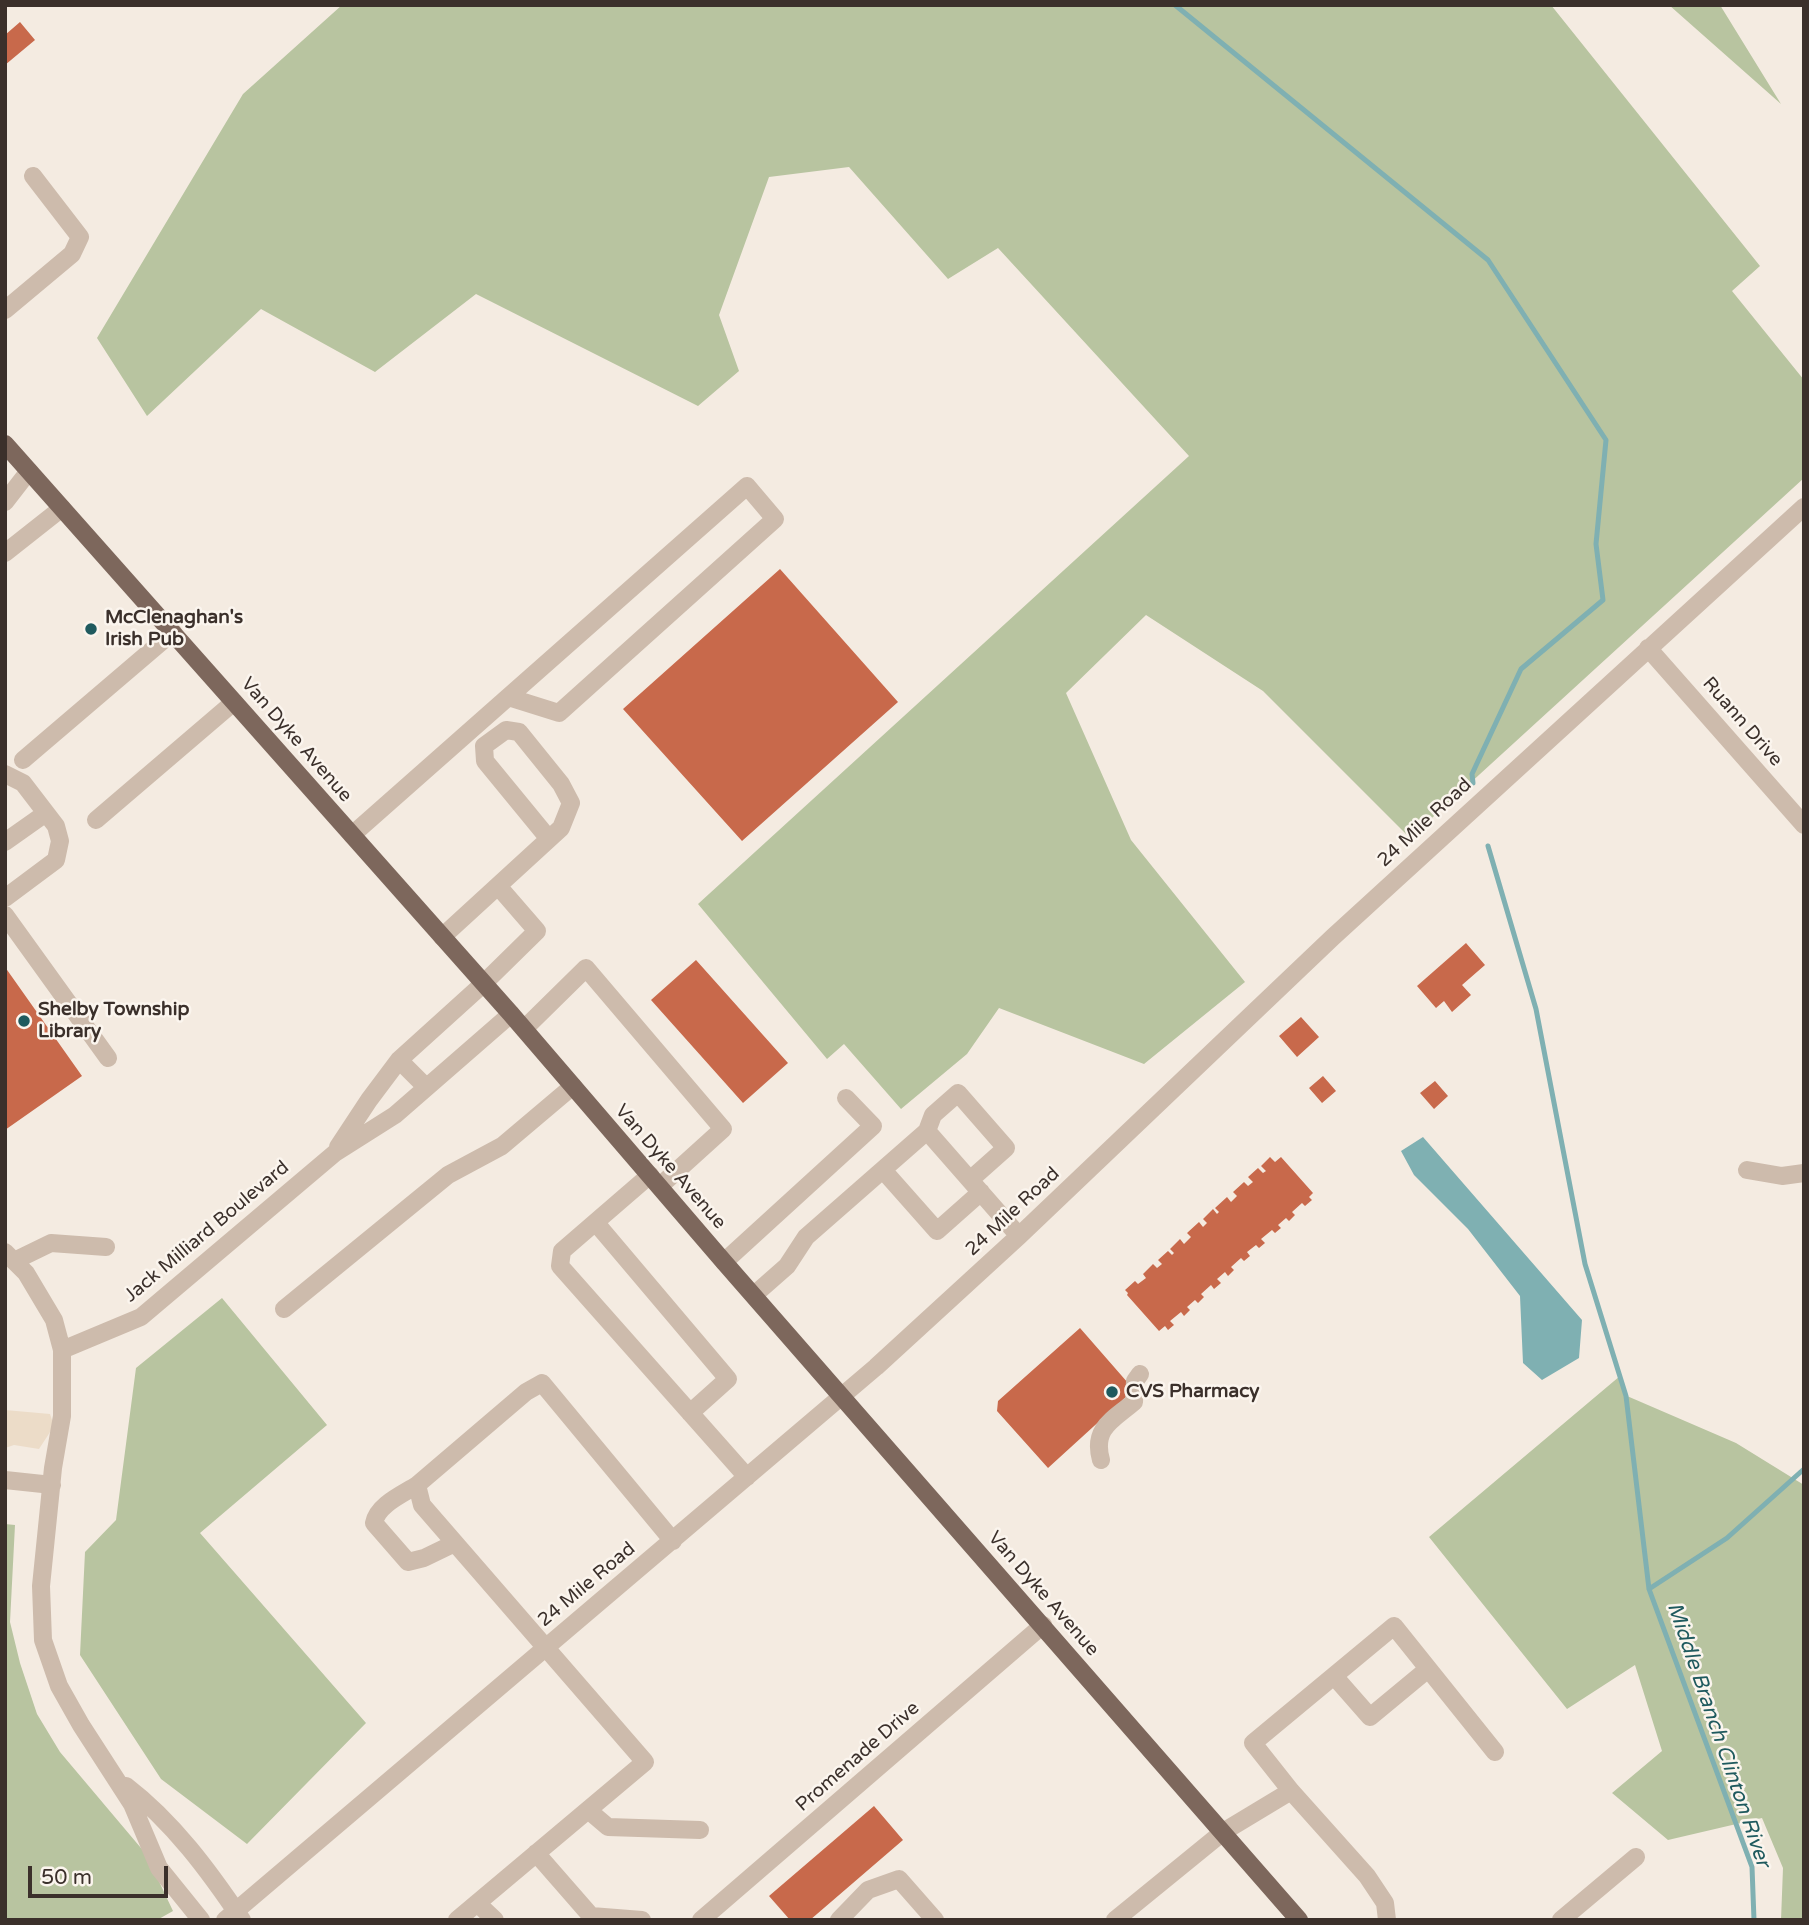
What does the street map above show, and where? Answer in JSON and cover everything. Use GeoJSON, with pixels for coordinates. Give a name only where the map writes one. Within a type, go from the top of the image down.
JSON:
{"type":"FeatureCollection","features":[{"type":"Feature","properties":{"kind":"main road","name":"Van Dyke Avenue"},"geometry":{"type":"LineString","coordinates":[[5,444],[511,1014],[1299,1920]]}},
{"type":"Feature","properties":{"kind":"street"},"geometry":{"type":"LineString","coordinates":[[5,310],[72,254],[80,237],[33,176]]}},
{"type":"Feature","properties":{"kind":"street"},"geometry":{"type":"LineString","coordinates":[[5,502],[29,471]]}},
{"type":"Feature","properties":{"kind":"street"},"geometry":{"type":"LineString","coordinates":[[352,835],[747,486],[775,519],[559,713],[509,697]]}},
{"type":"Feature","properties":{"kind":"street","name":"24 Mile Road"},"geometry":{"type":"LineString","coordinates":[[234,1917],[842,1396],[1019,1236],[1343,927],[1804,507]]}},
{"type":"Feature","properties":{"kind":"street"},"geometry":{"type":"LineString","coordinates":[[5,553],[62,508]]}},
{"type":"Feature","properties":{"kind":"street"},"geometry":{"type":"LineString","coordinates":[[23,760],[173,632]]}},
{"type":"Feature","properties":{"kind":"street","name":"Ruann Drive"},"geometry":{"type":"LineString","coordinates":[[1648,648],[1804,825]]}},
{"type":"Feature","properties":{"kind":"street"},"geometry":{"type":"LineString","coordinates":[[96,820],[234,702]]}},
{"type":"Feature","properties":{"kind":"street"},"geometry":{"type":"LineString","coordinates":[[442,937],[550,839],[561,828],[572,803],[561,784],[519,732],[506,730],[484,746],[485,761],[550,839]]}},
{"type":"Feature","properties":{"kind":"street"},"geometry":{"type":"LineString","coordinates":[[5,774],[23,783],[56,825],[60,841],[56,860],[5,898]]}},
{"type":"Feature","properties":{"kind":"street"},"geometry":{"type":"LineString","coordinates":[[5,842],[46,813]]}},
{"type":"Feature","properties":{"kind":"street","name":"Jack Milliard Boulevard"},"geometry":{"type":"LineString","coordinates":[[335,1153],[399,1060],[483,984],[537,930],[498,886]]}},
{"type":"Feature","properties":{"kind":"street"},"geometry":{"type":"LineString","coordinates":[[5,915],[108,1058]]}},
{"type":"Feature","properties":{"kind":"street"},"geometry":{"type":"LineString","coordinates":[[524,1029],[586,968],[723,1129],[562,1251],[560,1266],[747,1477]]}},
{"type":"Feature","properties":{"kind":"street","name":"Jack Milliard Boulevard"},"geometry":{"type":"LineString","coordinates":[[62,1350],[141,1317],[335,1153],[395,1115],[511,1014]]}},
{"type":"Feature","properties":{"kind":"street"},"geometry":{"type":"LineString","coordinates":[[399,1060],[426,1087]]}},
{"type":"Feature","properties":{"kind":"street"},"geometry":{"type":"LineString","coordinates":[[284,1309],[448,1175],[502,1146],[573,1086]]}},
{"type":"Feature","properties":{"kind":"street"},"geometry":{"type":"LineString","coordinates":[[754,1295],[787,1266],[806,1237],[927,1131],[933,1115],[958,1093],[1006,1148],[936,1231],[883,1170]]}},
{"type":"Feature","properties":{"kind":"street"},"geometry":{"type":"LineString","coordinates":[[724,1262],[873,1126],[846,1098]]}},
{"type":"Feature","properties":{"kind":"street"},"geometry":{"type":"LineString","coordinates":[[927,1131],[1019,1236]]}},
{"type":"Feature","properties":{"kind":"street"},"geometry":{"type":"LineString","coordinates":[[1747,1170],[1782,1176],[1804,1172]]}},
{"type":"Feature","properties":{"kind":"street"},"geometry":{"type":"LineString","coordinates":[[596,1223],[729,1379],[690,1413]]}},
{"type":"Feature","properties":{"kind":"street"},"geometry":{"type":"LineString","coordinates":[[106,1247],[51,1243],[10,1256],[26,1273],[54,1320],[62,1350],[62,1416],[51,1485],[41,1586],[43,1640],[59,1686],[80,1725],[132,1804],[159,1868],[201,1920]]}},
{"type":"Feature","properties":{"kind":"street"},"geometry":{"type":"LineString","coordinates":[[1101,1460],[1098,1441],[1101,1430],[1134,1402],[1135,1381],[1140,1374]]}},
{"type":"Feature","properties":{"kind":"street"},"geometry":{"type":"LineString","coordinates":[[455,1543],[425,1558],[408,1562],[374,1523],[375,1517],[381,1509],[418,1485],[526,1392],[541,1383],[673,1541]]}},
{"type":"Feature","properties":{"kind":"street"},"geometry":{"type":"LineString","coordinates":[[5,1480],[51,1485]]}},
{"type":"Feature","properties":{"kind":"street"},"geometry":{"type":"LineString","coordinates":[[418,1485],[422,1505],[645,1762],[457,1920]]}},
{"type":"Feature","properties":{"kind":"street","name":"Promenade Drive"},"geometry":{"type":"LineString","coordinates":[[701,1920],[1042,1625]]}},
{"type":"Feature","properties":{"kind":"street"},"geometry":{"type":"LineString","coordinates":[[1387,1920],[1385,1903],[1367,1876],[1291,1791],[1253,1743],[1394,1626],[1495,1752]]}},
{"type":"Feature","properties":{"kind":"street"},"geometry":{"type":"LineString","coordinates":[[1334,1676],[1370,1717],[1428,1669]]}},
{"type":"Feature","properties":{"kind":"street"},"geometry":{"type":"LineString","coordinates":[[113,1775],[152,1806],[214,1879],[234,1917]]}},
{"type":"Feature","properties":{"kind":"street"},"geometry":{"type":"LineString","coordinates":[[1115,1920],[1223,1832],[1291,1791]]}},
{"type":"Feature","properties":{"kind":"street"},"geometry":{"type":"LineString","coordinates":[[588,1810],[608,1827],[700,1830]]}},
{"type":"Feature","properties":{"kind":"street"},"geometry":{"type":"LineString","coordinates":[[536,1853],[591,1918],[642,1920]]}},
{"type":"Feature","properties":{"kind":"street"},"geometry":{"type":"LineString","coordinates":[[1561,1920],[1636,1857]]}},
{"type":"Feature","properties":{"kind":"street"},"geometry":{"type":"LineString","coordinates":[[839,1920],[868,1890],[899,1880],[935,1920]]}},
{"type":"Feature","properties":{"kind":"street"},"geometry":{"type":"LineString","coordinates":[[477,1903],[495,1920]]}},
{"type":"Feature","properties":{"kind":"green space"},"geometry":{"type":"Polygon","coordinates":[[[342,5],[1551,5],[1760,266],[1732,291],[1804,380],[1804,478],[1410,838],[1263,691],[1146,615],[1066,693],[1131,840],[1245,982],[1144,1064],[999,1008],[967,1054],[901,1109],[844,1044],[827,1059],[698,904],[1189,456],[998,248],[948,279],[849,167],[769,177],[719,315],[739,371],[698,406],[476,294],[375,372],[261,309],[147,416],[97,338],[243,94],[342,5]]]}},
{"type":"Feature","properties":{"kind":"green space"},"geometry":{"type":"Polygon","coordinates":[[[1669,5],[1720,5],[1781,104],[1669,5]]]}},
{"type":"Feature","properties":{"kind":"green space"},"geometry":{"type":"Polygon","coordinates":[[[222,1298],[327,1425],[200,1533],[366,1723],[247,1844],[161,1779],[80,1655],[85,1552],[116,1520],[136,1368],[222,1298]]]}},
{"type":"Feature","properties":{"kind":"green space"},"geometry":{"type":"Polygon","coordinates":[[[1620,1376],[1627,1396],[1736,1443],[1804,1485],[1804,1920],[1781,1920],[1783,1868],[1762,1818],[1668,1840],[1612,1793],[1662,1751],[1635,1665],[1567,1709],[1429,1537],[1620,1376]]]}},
{"type":"Feature","properties":{"kind":"green space"},"geometry":{"type":"Polygon","coordinates":[[[5,1524],[15,1525],[10,1622],[37,1714],[60,1752],[146,1854],[173,1911],[157,1920],[5,1920],[5,1524]]]}},
{"type":"Feature","properties":{"kind":"shaded area"},"geometry":{"type":"Polygon","coordinates":[[[5,1410],[50,1414],[54,1426],[39,1449],[14,1445],[5,1448],[5,1410]]]}},
{"type":"Feature","properties":{"kind":"water"},"geometry":{"type":"Polygon","coordinates":[[[1423,1137],[1582,1320],[1579,1358],[1542,1380],[1523,1363],[1520,1296],[1468,1229],[1414,1175],[1401,1151],[1423,1137]]]}},
{"type":"Feature","properties":{"kind":"building"},"geometry":{"type":"Polygon","coordinates":[[[20,22],[35,40],[5,65],[5,35],[20,22]]]}},
{"type":"Feature","properties":{"kind":"building"},"geometry":{"type":"Polygon","coordinates":[[[780,569],[898,702],[742,841],[623,709],[780,569]]]}},
{"type":"Feature","properties":{"kind":"building"},"geometry":{"type":"Polygon","coordinates":[[[1466,943],[1485,965],[1462,985],[1471,995],[1452,1012],[1444,1001],[1436,1008],[1417,986],[1466,943]]]}},
{"type":"Feature","properties":{"kind":"building"},"geometry":{"type":"Polygon","coordinates":[[[696,960],[788,1063],[743,1103],[651,1000],[696,960]]]}},
{"type":"Feature","properties":{"kind":"building","name":"Shelby Township Library"},"geometry":{"type":"Polygon","coordinates":[[[5,967],[82,1076],[5,1130],[5,967]]]}},
{"type":"Feature","properties":{"kind":"building"},"geometry":{"type":"Polygon","coordinates":[[[1301,1017],[1319,1037],[1297,1057],[1279,1036],[1301,1017]]]}},
{"type":"Feature","properties":{"kind":"building"},"geometry":{"type":"Polygon","coordinates":[[[1323,1076],[1336,1091],[1322,1103],[1309,1088],[1323,1076]]]}},
{"type":"Feature","properties":{"kind":"building"},"geometry":{"type":"Polygon","coordinates":[[[1435,1081],[1448,1096],[1434,1109],[1420,1093],[1435,1081]]]}},
{"type":"Feature","properties":{"kind":"building"},"geometry":{"type":"Polygon","coordinates":[[[1270,1157],[1275,1162],[1281,1157],[1313,1193],[1309,1197],[1312,1200],[1305,1206],[1302,1203],[1292,1212],[1295,1215],[1289,1221],[1286,1218],[1278,1225],[1281,1228],[1275,1233],[1272,1230],[1261,1239],[1265,1243],[1259,1248],[1256,1245],[1247,1252],[1250,1256],[1244,1261],[1241,1258],[1231,1267],[1234,1270],[1228,1276],[1225,1272],[1217,1279],[1221,1283],[1214,1289],[1211,1285],[1201,1294],[1204,1297],[1198,1303],[1195,1300],[1187,1307],[1190,1310],[1184,1316],[1181,1312],[1170,1321],[1174,1325],[1168,1330],[1165,1326],[1159,1331],[1125,1290],[1135,1281],[1138,1284],[1146,1278],[1143,1274],[1153,1264],[1157,1268],[1162,1264],[1158,1260],[1168,1251],[1172,1255],[1174,1253],[1170,1249],[1180,1239],[1184,1244],[1191,1237],[1187,1233],[1199,1222],[1203,1227],[1207,1223],[1203,1219],[1213,1209],[1217,1214],[1219,1212],[1215,1208],[1227,1197],[1231,1202],[1237,1196],[1233,1192],[1244,1182],[1248,1186],[1253,1182],[1248,1177],[1258,1168],[1263,1173],[1266,1171],[1261,1166],[1270,1157]]]}},
{"type":"Feature","properties":{"kind":"building"},"geometry":{"type":"Polygon","coordinates":[[[1080,1328],[1128,1383],[1127,1396],[1048,1468],[997,1411],[998,1401],[1080,1328]]]}},
{"type":"Feature","properties":{"kind":"building"},"geometry":{"type":"Polygon","coordinates":[[[874,1806],[903,1840],[810,1920],[790,1920],[769,1896],[874,1806]]]}},
{"type":"Feature","properties":{"kind":"waterway"},"geometry":{"type":"LineString","coordinates":[[1175,5],[1488,260],[1606,440],[1596,544],[1603,600],[1521,669],[1472,774],[1473,783]]}},
{"type":"Feature","properties":{"kind":"waterway"},"geometry":{"type":"LineString","coordinates":[[1488,846],[1536,1009],[1585,1264],[1626,1396],[1649,1589],[1752,1867],[1754,1920]]}},
{"type":"Feature","properties":{"kind":"waterway","name":"Middle Branch Clinton River"},"geometry":{"type":"LineString","coordinates":[[1649,1589],[1727,1538],[1804,1469]]}},
{"type":"Feature","properties":{"kind":"place","name":"McClenaghan's Irish Pub"},"geometry":{"type":"Point","coordinates":[91,629]}},
{"type":"Feature","properties":{"kind":"place","name":"Shelby Township Library"},"geometry":{"type":"Point","coordinates":[24,1021]}},
{"type":"Feature","properties":{"kind":"place","name":"CVS Pharmacy"},"geometry":{"type":"Point","coordinates":[1112,1392]}}]}
